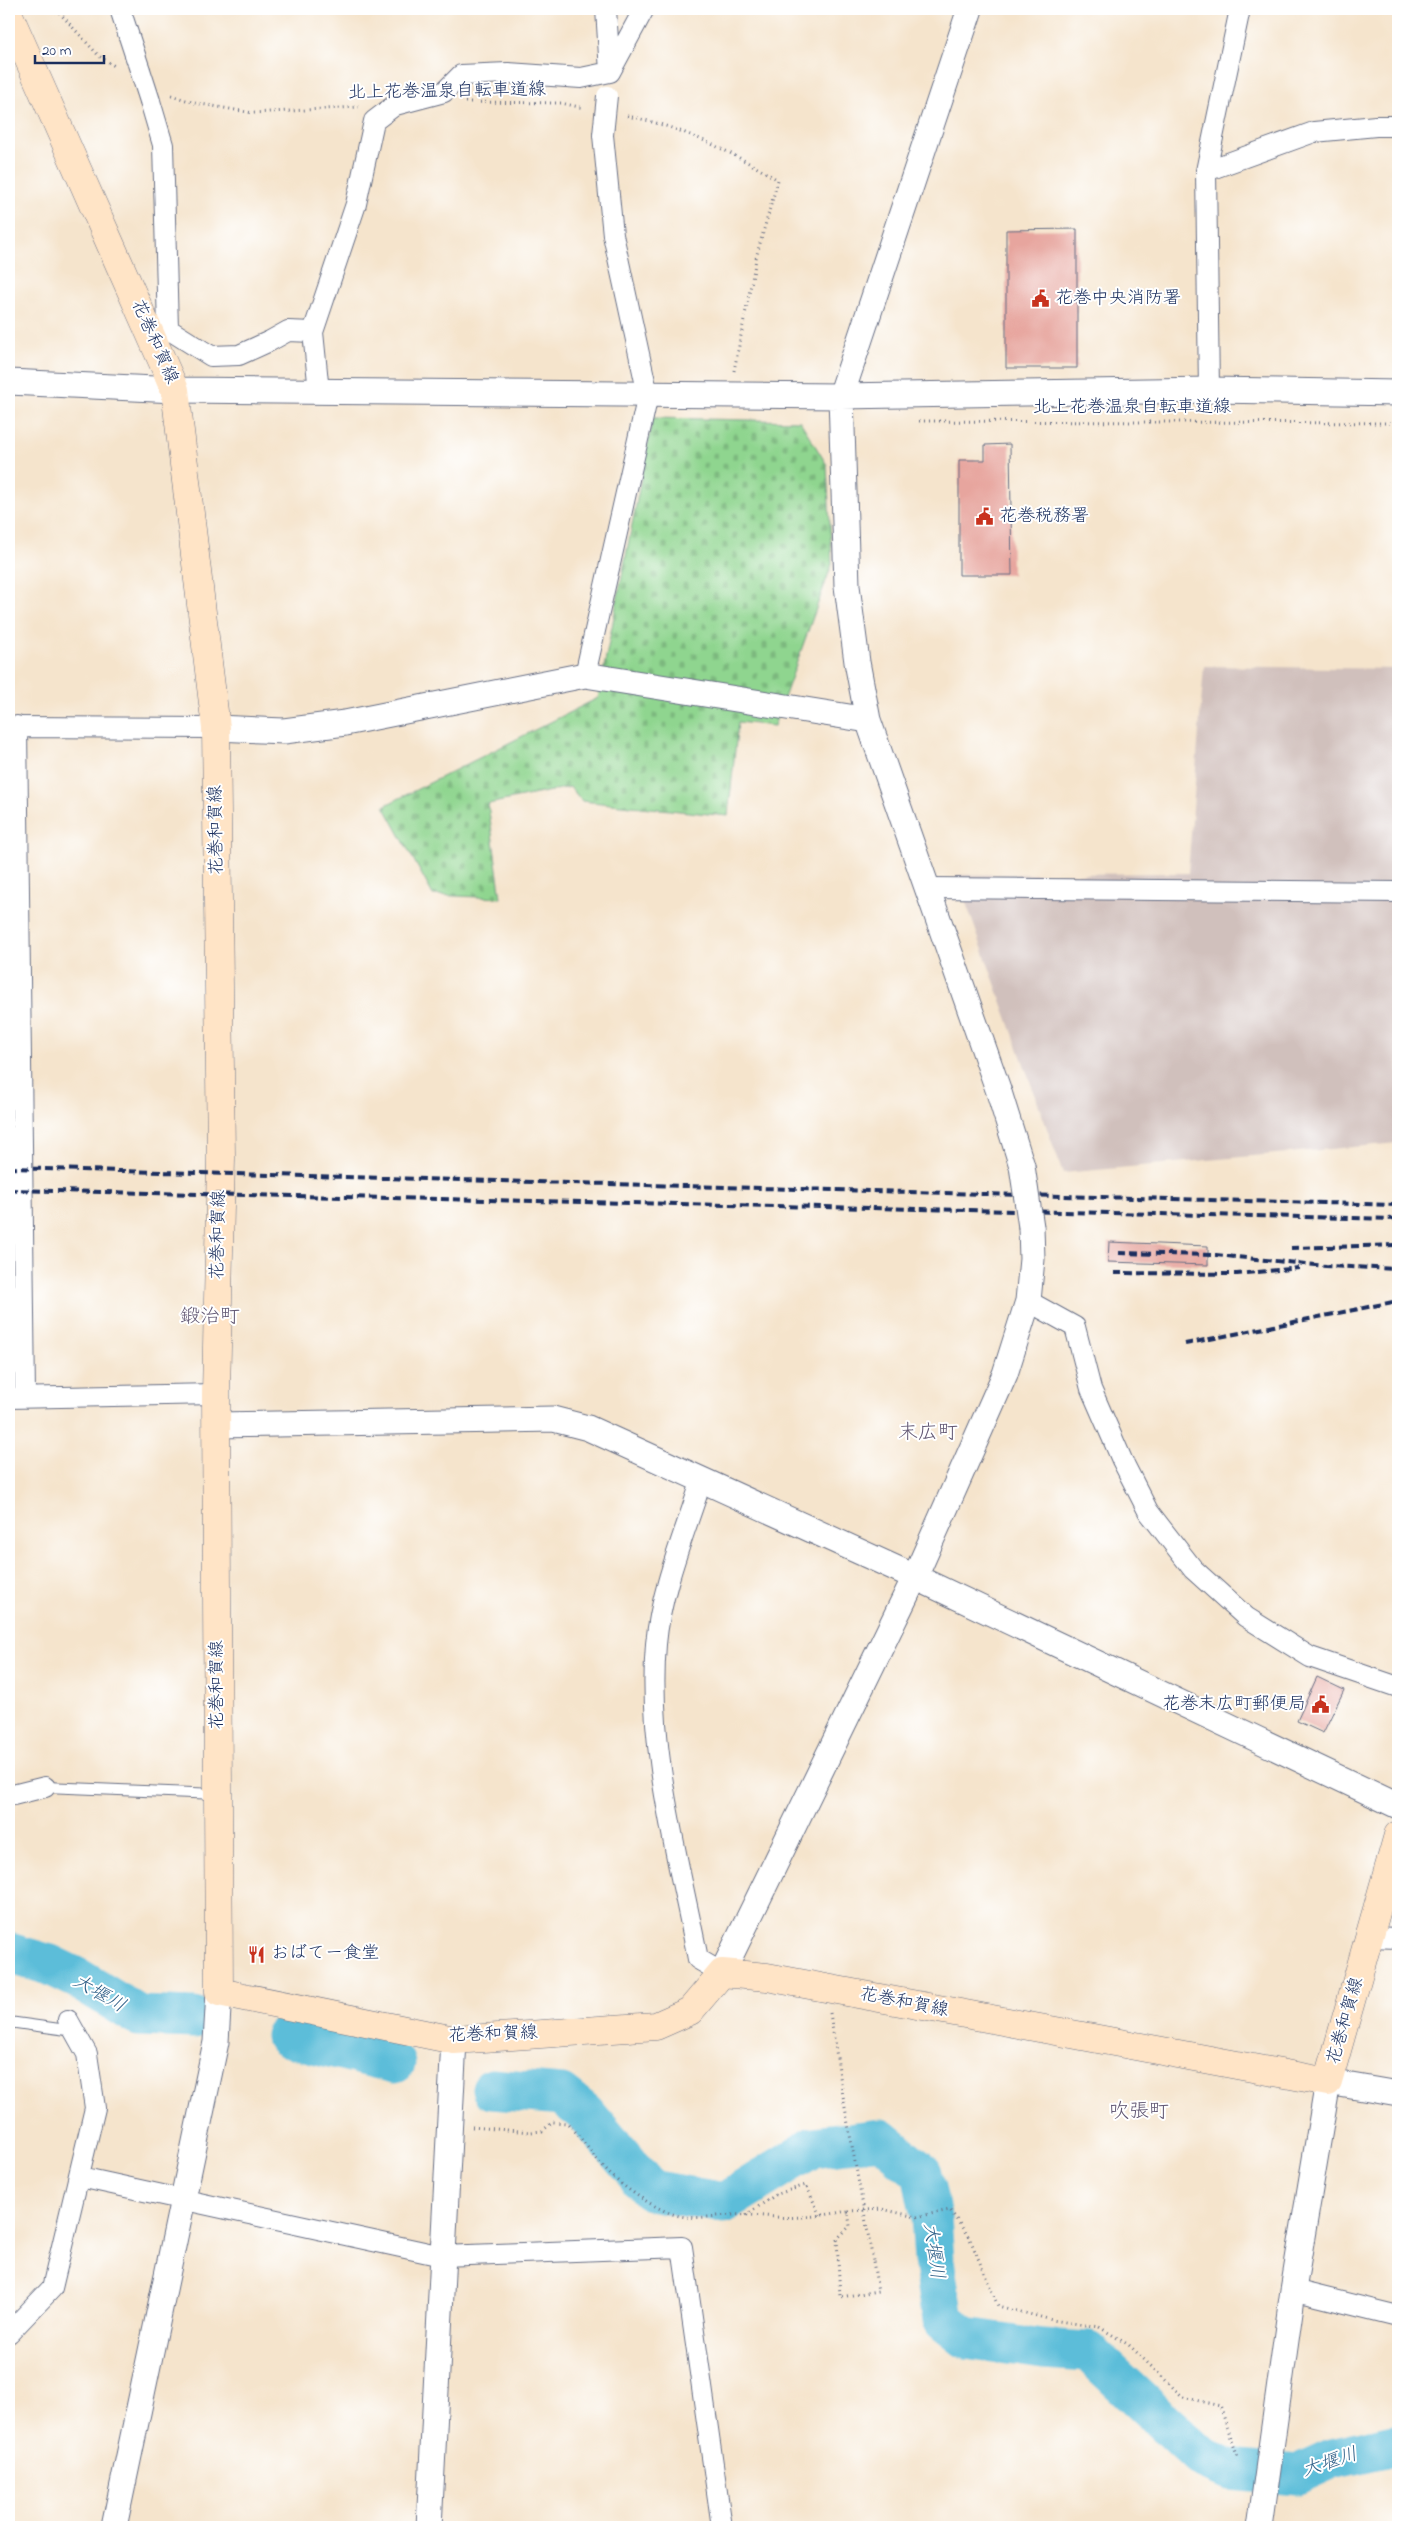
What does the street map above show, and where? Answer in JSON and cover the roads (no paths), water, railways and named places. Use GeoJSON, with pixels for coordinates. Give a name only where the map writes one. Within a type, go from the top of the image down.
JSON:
{"type":"FeatureCollection","features":[{"type":"Feature","properties":{"kind":"main road","name":"花巻和賀線"},"geometry":{"type":"LineString","coordinates":[[9,15],[175,390],[216,728],[221,1158],[216,1394],[219,1992],[454,2040],[656,2026],[690,2010],[722,1973],[767,1977],[1328,2082],[1398,1835]]}},
{"type":"Feature","properties":{"kind":"street"},"geometry":{"type":"LineString","coordinates":[[120,9],[132,70],[159,98],[163,144],[168,329],[211,356],[239,354],[288,331],[313,332]]}},
{"type":"Feature","properties":{"kind":"street"},"geometry":{"type":"LineString","coordinates":[[584,675],[648,395],[613,235],[603,135],[610,72],[606,9]]}},
{"type":"Feature","properties":{"kind":"street"},"geometry":{"type":"LineString","coordinates":[[319,392],[313,332],[356,204],[374,121],[395,105],[444,92],[461,75],[508,73],[581,78],[610,72],[644,9]]}},
{"type":"Feature","properties":{"kind":"street"},"geometry":{"type":"LineString","coordinates":[[702,1480],[663,1601],[656,1644],[656,1719],[665,1791],[698,1959],[722,1973],[915,1577],[1006,1374],[1028,1301],[1032,1259],[1031,1227],[1022,1166],[998,1089],[868,720],[857,662],[847,586],[841,396],[970,9]]}},
{"type":"Feature","properties":{"kind":"street"},"geometry":{"type":"LineString","coordinates":[[1209,390],[1206,171],[1240,9]]}},
{"type":"Feature","properties":{"kind":"street"},"geometry":{"type":"LineString","coordinates":[[1206,171],[1314,132],[1376,126],[1398,126]]}},
{"type":"Feature","properties":{"kind":"street"},"geometry":{"type":"LineString","coordinates":[[9,382],[175,390],[648,395],[841,396],[1209,390],[1398,393]]}},
{"type":"Feature","properties":{"kind":"street"},"geometry":{"type":"LineString","coordinates":[[216,1394],[17,1397],[13,727],[216,728],[284,731],[345,723],[584,675],[868,720]]}},
{"type":"Feature","properties":{"kind":"street"},"geometry":{"type":"LineString","coordinates":[[927,888],[1398,892]]}},
{"type":"Feature","properties":{"kind":"street"},"geometry":{"type":"LineString","coordinates":[[1028,1301],[1075,1327],[1091,1389],[1122,1460],[1148,1511],[1193,1569],[1246,1617],[1310,1657],[1398,1687]]}},
{"type":"Feature","properties":{"kind":"street"},"geometry":{"type":"LineString","coordinates":[[216,1426],[553,1419],[588,1428],[915,1577],[1398,1806]]}},
{"type":"Feature","properties":{"kind":"street"},"geometry":{"type":"LineString","coordinates":[[9,1796],[44,1787]]}},
{"type":"Feature","properties":{"kind":"street"},"geometry":{"type":"LineString","coordinates":[[1370,1937],[1398,1938]]}},
{"type":"Feature","properties":{"kind":"street"},"geometry":{"type":"LineString","coordinates":[[114,2527],[181,2200],[216,2042],[219,1992]]}},
{"type":"Feature","properties":{"kind":"street"},"geometry":{"type":"LineString","coordinates":[[9,2334],[52,2288],[95,2108],[87,2054],[72,2026]]}},
{"type":"Feature","properties":{"kind":"street"},"geometry":{"type":"LineString","coordinates":[[429,2527],[454,2040]]}},
{"type":"Feature","properties":{"kind":"street"},"geometry":{"type":"LineString","coordinates":[[1260,2527],[1293,2290],[1328,2082],[1398,2094]]}},
{"type":"Feature","properties":{"kind":"street"},"geometry":{"type":"LineString","coordinates":[[80,2177],[442,2256],[682,2247],[722,2527]]}},
{"type":"Feature","properties":{"kind":"street"},"geometry":{"type":"LineString","coordinates":[[1293,2290],[1398,2316]]}},
{"type":"Feature","properties":{"kind":"lane"},"geometry":{"type":"LineString","coordinates":[[44,1787],[218,1794]]}},
{"type":"Feature","properties":{"kind":"lane"},"geometry":{"type":"LineString","coordinates":[[9,2022],[72,2026]]}},
{"type":"Feature","properties":{"kind":"waterway","name":"大堰川"},"geometry":{"type":"LineString","coordinates":[[9,1953],[50,1965],[79,1979],[139,2016],[194,2018]]}},
{"type":"Feature","properties":{"kind":"waterway","name":"大堰川"},"geometry":{"type":"LineString","coordinates":[[286,2036],[395,2063]]}},
{"type":"Feature","properties":{"kind":"waterway","name":"大堰川"},"geometry":{"type":"LineString","coordinates":[[492,2089],[562,2095],[585,2113],[650,2190],[724,2203],[813,2147],[881,2139],[922,2173],[931,2217],[934,2260],[943,2320],[966,2338],[1043,2349],[1089,2352],[1201,2457],[1229,2469],[1297,2475],[1332,2459],[1398,2444]]}},
{"type":"Feature","properties":{"kind":"railway"},"geometry":{"type":"LineString","coordinates":[[9,1168],[1398,1205]]}},
{"type":"Feature","properties":{"kind":"railway"},"geometry":{"type":"LineString","coordinates":[[9,1190],[1398,1219]]}},
{"type":"Feature","properties":{"kind":"railway"},"geometry":{"type":"LineString","coordinates":[[1291,1248],[1398,1245]]}},
{"type":"Feature","properties":{"kind":"railway"},"geometry":{"type":"LineString","coordinates":[[1119,1253],[1216,1255],[1326,1266],[1398,1269]]}},
{"type":"Feature","properties":{"kind":"railway"},"geometry":{"type":"LineString","coordinates":[[1114,1273],[1237,1274],[1299,1268]]}},
{"type":"Feature","properties":{"kind":"railway"},"geometry":{"type":"LineString","coordinates":[[1185,1344],[1398,1301]]}},
{"type":"Feature","properties":{"kind":"place","name":"花巻中央消防署"},"geometry":{"type":"Point","coordinates":[1041,299]}},
{"type":"Feature","properties":{"kind":"place","name":"花巻税務署"},"geometry":{"type":"Point","coordinates":[985,517]}},
{"type":"Feature","properties":{"kind":"place","name":"花巻末広町郵便局"},"geometry":{"type":"Point","coordinates":[1320,1705]}},
{"type":"Feature","properties":{"kind":"place","name":"おばてー食堂"},"geometry":{"type":"Point","coordinates":[257,1954]}},
{"type":"Feature","properties":{"kind":"district","name":"鍛治町"},"geometry":{"type":"Point","coordinates":[210,1317]}},
{"type":"Feature","properties":{"kind":"district","name":"末広町"},"geometry":{"type":"Point","coordinates":[928,1433]}},
{"type":"Feature","properties":{"kind":"district","name":"吹張町"},"geometry":{"type":"Point","coordinates":[1139,2112]}}]}
